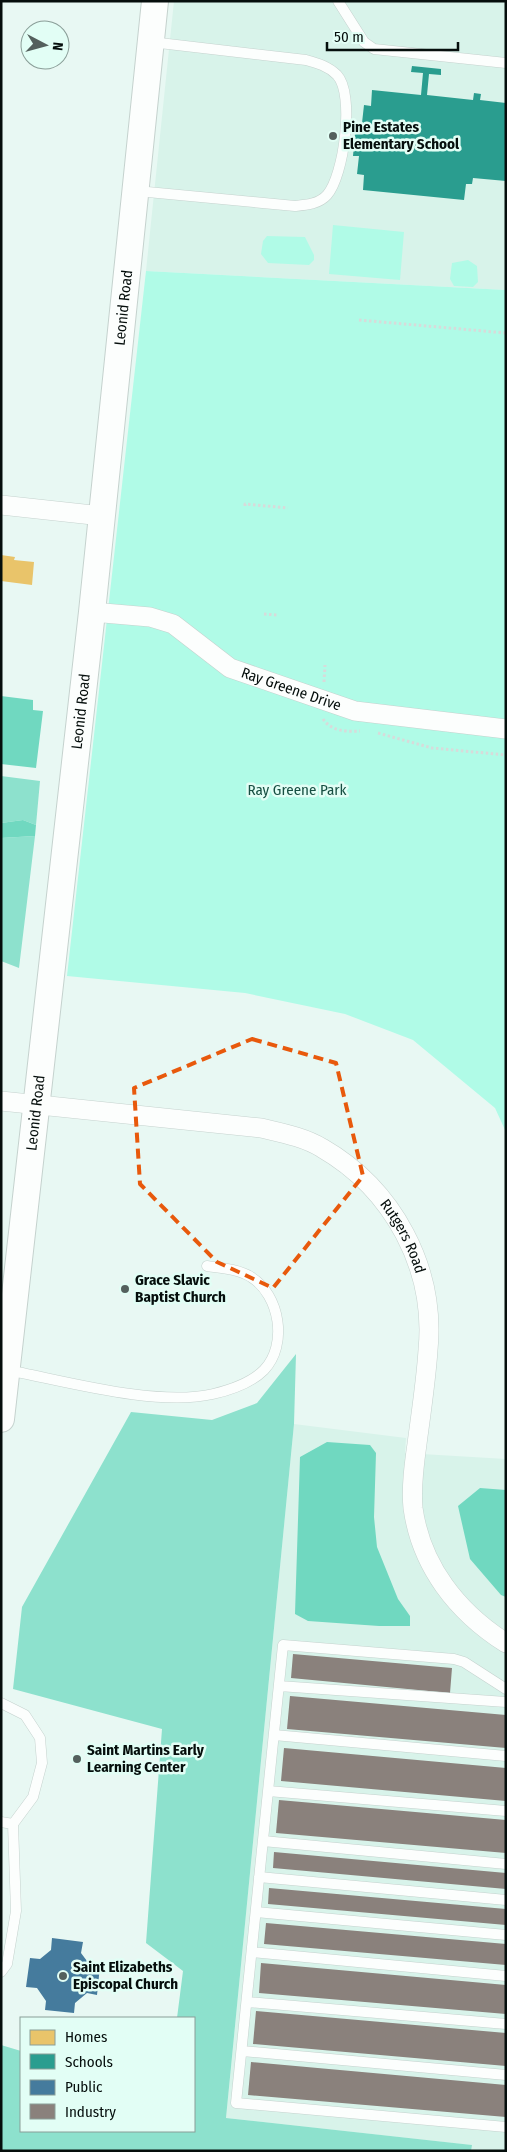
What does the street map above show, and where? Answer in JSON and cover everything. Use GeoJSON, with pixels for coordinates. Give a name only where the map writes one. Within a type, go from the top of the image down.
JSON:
{"type":"FeatureCollection","features":[{"type":"Feature","properties":{"kind":"street","name":"Leonid Road"},"geometry":{"type":"LineString","coordinates":[[1,1419],[92,612],[156,1]]}},
{"type":"Feature","properties":{"kind":"street"},"geometry":{"type":"LineString","coordinates":[[1,505],[102,516]]}},
{"type":"Feature","properties":{"kind":"street","name":"Ray Greene Drive"},"geometry":{"type":"LineString","coordinates":[[92,612],[150,617],[174,624],[230,668],[354,711],[506,729]]}},
{"type":"Feature","properties":{"kind":"street","name":"Rutgers Road"},"geometry":{"type":"LineString","coordinates":[[1,1101],[261,1128],[295,1136],[321,1147],[345,1163],[372,1186],[391,1210],[408,1238],[420,1268],[427,1297],[430,1324],[428,1350],[413,1478],[413,1507],[419,1534],[429,1562],[445,1589],[485,1630],[506,1643]]}},
{"type":"Feature","properties":{"kind":"lane"},"geometry":{"type":"LineString","coordinates":[[338,1],[364,42],[374,49],[506,63]]}},
{"type":"Feature","properties":{"kind":"lane"},"geometry":{"type":"LineString","coordinates":[[136,190],[295,206],[312,204],[326,196],[338,178],[346,118],[345,90],[338,75],[325,66],[306,60],[151,42]]}},
{"type":"Feature","properties":{"kind":"lane"},"geometry":{"type":"LineString","coordinates":[[7,1370],[140,1395],[181,1398],[211,1394],[241,1385],[264,1370],[275,1352],[280,1327],[270,1297],[252,1277],[231,1269],[207,1266]]}},
{"type":"Feature","properties":{"kind":"lane"},"geometry":{"type":"LineString","coordinates":[[506,1689],[464,1662],[449,1658],[284,1645],[236,2103],[506,2127]]}},
{"type":"Feature","properties":{"kind":"lane"},"geometry":{"type":"LineString","coordinates":[[279,1686],[506,1702]]}},
{"type":"Feature","properties":{"kind":"lane"},"geometry":{"type":"LineString","coordinates":[[1,1704],[25,1715],[40,1738],[42,1763],[33,1797],[13,1824],[16,1911],[7,1964],[1,1972]]}},
{"type":"Feature","properties":{"kind":"lane"},"geometry":{"type":"LineString","coordinates":[[274,1735],[506,1756]]}},
{"type":"Feature","properties":{"kind":"lane"},"geometry":{"type":"LineString","coordinates":[[268,1792],[506,1811]]}},
{"type":"Feature","properties":{"kind":"lane"},"geometry":{"type":"LineString","coordinates":[[1,1822],[13,1824]]}},
{"type":"Feature","properties":{"kind":"lane"},"geometry":{"type":"LineString","coordinates":[[263,1840],[506,1864]]}},
{"type":"Feature","properties":{"kind":"lane"},"geometry":{"type":"LineString","coordinates":[[259,1877],[506,1900]]}},
{"type":"Feature","properties":{"kind":"lane"},"geometry":{"type":"LineString","coordinates":[[256,1912],[506,1935]]}},
{"type":"Feature","properties":{"kind":"lane"},"geometry":{"type":"LineString","coordinates":[[252,1952],[506,1976]]}},
{"type":"Feature","properties":{"kind":"lane"},"geometry":{"type":"LineString","coordinates":[[247,2002],[506,2024]]}},
{"type":"Feature","properties":{"kind":"lane"},"geometry":{"type":"LineString","coordinates":[[242,2051],[506,2075]]}},
{"type":"Feature","properties":{"kind":"path"},"geometry":{"type":"LineString","coordinates":[[359,320],[506,333]]}},
{"type":"Feature","properties":{"kind":"path"},"geometry":{"type":"LineString","coordinates":[[245,506],[245,504],[288,508]]}},
{"type":"Feature","properties":{"kind":"path"},"geometry":{"type":"LineString","coordinates":[[264,614],[278,615]]}},
{"type":"Feature","properties":{"kind":"path"},"geometry":{"type":"LineString","coordinates":[[323,690],[325,665]]}},
{"type":"Feature","properties":{"kind":"path"},"geometry":{"type":"LineString","coordinates":[[322,710],[323,720],[338,730],[362,731]]}},
{"type":"Feature","properties":{"kind":"path"},"geometry":{"type":"LineString","coordinates":[[372,731],[432,748],[506,755]]}},
{"type":"Feature","properties":{"kind":"highlighted area"},"geometry":{"type":"Polygon","coordinates":[[[252,1039],[336,1063],[363,1176],[273,1288],[217,1262],[140,1184],[134,1088],[252,1039]]]}},
{"type":"Feature","properties":{"kind":"shaded area","name":"Pine Estates Elementary School"},"geometry":{"type":"Polygon","coordinates":[[[174,1],[506,1],[506,290],[146,271],[174,1]]]}},
{"type":"Feature","properties":{"kind":"shaded area"},"geometry":{"type":"Polygon","coordinates":[[[1,696],[33,700],[33,710],[43,711],[36,768],[1,764],[1,696]]]}},
{"type":"Feature","properties":{"kind":"shaded area"},"geometry":{"type":"Polygon","coordinates":[[[1,776],[40,781],[36,825],[23,820],[1,823],[1,776]]]}},
{"type":"Feature","properties":{"kind":"shaded area"},"geometry":{"type":"Polygon","coordinates":[[[23,820],[36,825],[35,836],[1,838],[1,823],[23,820]]]}},
{"type":"Feature","properties":{"kind":"shaded area"},"geometry":{"type":"Polygon","coordinates":[[[35,836],[19,968],[1,961],[1,838],[35,836]]]}},
{"type":"Feature","properties":{"kind":"shaded area"},"geometry":{"type":"Polygon","coordinates":[[[296,1354],[294,1424],[226,2118],[472,2145],[471,2151],[1,2151],[1,2045],[20,2051],[20,2132],[195,2132],[195,2017],[177,2017],[183,1971],[146,1943],[162,1729],[13,1689],[22,1607],[131,1412],[212,1420],[257,1403],[296,1354]]]}},
{"type":"Feature","properties":{"kind":"shaded area"},"geometry":{"type":"Polygon","coordinates":[[[294,1424],[406,1438],[405,1453],[506,1459],[506,2151],[471,2151],[471,2145],[226,2118],[294,1424]]]}},
{"type":"Feature","properties":{"kind":"shaded area"},"geometry":{"type":"Polygon","coordinates":[[[327,1442],[370,1445],[376,1453],[374,1517],[377,1547],[398,1599],[410,1616],[410,1626],[379,1626],[308,1621],[295,1614],[300,1457],[327,1442]]]}},
{"type":"Feature","properties":{"kind":"shaded area"},"geometry":{"type":"Polygon","coordinates":[[[480,1488],[506,1490],[506,1597],[501,1595],[470,1559],[458,1506],[480,1488]]]}},
{"type":"Feature","properties":{"kind":"green space"},"geometry":{"type":"Polygon","coordinates":[[[333,225],[404,232],[400,280],[329,274],[333,225]]]}},
{"type":"Feature","properties":{"kind":"green space"},"geometry":{"type":"Polygon","coordinates":[[[267,236],[305,237],[314,255],[314,260],[309,265],[268,263],[261,254],[263,241],[267,236]]]}},
{"type":"Feature","properties":{"kind":"green space"},"geometry":{"type":"Polygon","coordinates":[[[468,260],[477,266],[478,282],[473,287],[454,286],[450,279],[452,263],[468,260]]]}},
{"type":"Feature","properties":{"kind":"green space","name":"Ray Greene Park"},"geometry":{"type":"Polygon","coordinates":[[[146,271],[506,290],[506,1132],[495,1108],[413,1040],[345,1014],[245,993],[67,976],[146,271]]]}},
{"type":"Feature","properties":{"kind":"building: Homes"},"geometry":{"type":"Polygon","coordinates":[[[1,555],[15,557],[14,560],[34,562],[32,585],[1,581],[1,555]]]}},
{"type":"Feature","properties":{"kind":"building: Schools"},"geometry":{"type":"Polygon","coordinates":[[[412,66],[441,69],[441,75],[429,74],[427,95],[473,100],[474,93],[481,94],[480,100],[506,103],[506,181],[473,178],[472,184],[466,184],[464,200],[363,190],[364,175],[357,174],[359,156],[353,156],[356,122],[362,123],[364,105],[371,106],[372,90],[421,95],[423,73],[411,72],[412,66]]]}},
{"type":"Feature","properties":{"kind":"building: Public","name":"Saint Elizabeths Episcopal Church"},"geometry":{"type":"Polygon","coordinates":[[[52,1938],[83,1942],[81,1953],[90,1965],[100,1966],[97,1995],[87,1993],[75,2003],[74,2013],[45,2010],[46,2001],[37,1988],[26,1987],[30,1958],[40,1959],[51,1950],[52,1938]]]}},
{"type":"Feature","properties":{"kind":"building: Industry"},"geometry":{"type":"Polygon","coordinates":[[[293,1654],[452,1668],[450,1693],[291,1678],[293,1654]]]}},
{"type":"Feature","properties":{"kind":"building: Industry"},"geometry":{"type":"Polygon","coordinates":[[[290,1696],[506,1715],[506,1748],[287,1729],[290,1696]]]}},
{"type":"Feature","properties":{"kind":"building: Industry"},"geometry":{"type":"Polygon","coordinates":[[[284,1748],[506,1768],[506,1801],[281,1781],[284,1748]]]}},
{"type":"Feature","properties":{"kind":"building: Industry"},"geometry":{"type":"Polygon","coordinates":[[[279,1800],[506,1820],[506,1853],[276,1833],[279,1800]]]}},
{"type":"Feature","properties":{"kind":"building: Industry"},"geometry":{"type":"Polygon","coordinates":[[[274,1852],[506,1873],[506,1889],[273,1868],[274,1852]]]}},
{"type":"Feature","properties":{"kind":"building: Industry"},"geometry":{"type":"Polygon","coordinates":[[[269,1888],[506,1909],[506,1925],[268,1904],[269,1888]]]}},
{"type":"Feature","properties":{"kind":"building: Industry"},"geometry":{"type":"Polygon","coordinates":[[[266,1923],[506,1944],[506,1965],[264,1944],[266,1923]]]}},
{"type":"Feature","properties":{"kind":"building: Industry"},"geometry":{"type":"Polygon","coordinates":[[[261,1963],[506,1985],[506,2014],[259,1993],[261,1963]]]}},
{"type":"Feature","properties":{"kind":"building: Industry"},"geometry":{"type":"Polygon","coordinates":[[[256,2011],[506,2033],[506,2066],[253,2044],[256,2011]]]}},
{"type":"Feature","properties":{"kind":"building: Industry"},"geometry":{"type":"Polygon","coordinates":[[[251,2062],[506,2085],[506,2117],[248,2095],[251,2062]]]}},
{"type":"Feature","properties":{"kind":"place","name":"Pine Estates Elementary School"},"geometry":{"type":"Point","coordinates":[333,136]}},
{"type":"Feature","properties":{"kind":"place","name":"Grace Slavic Baptist Church"},"geometry":{"type":"Point","coordinates":[125,1289]}},
{"type":"Feature","properties":{"kind":"place","name":"Saint Martins Early Learning Center"},"geometry":{"type":"Point","coordinates":[77,1759]}},
{"type":"Feature","properties":{"kind":"place","name":"Saint Elizabeths Episcopal Church"},"geometry":{"type":"Point","coordinates":[63,1976]}}]}
